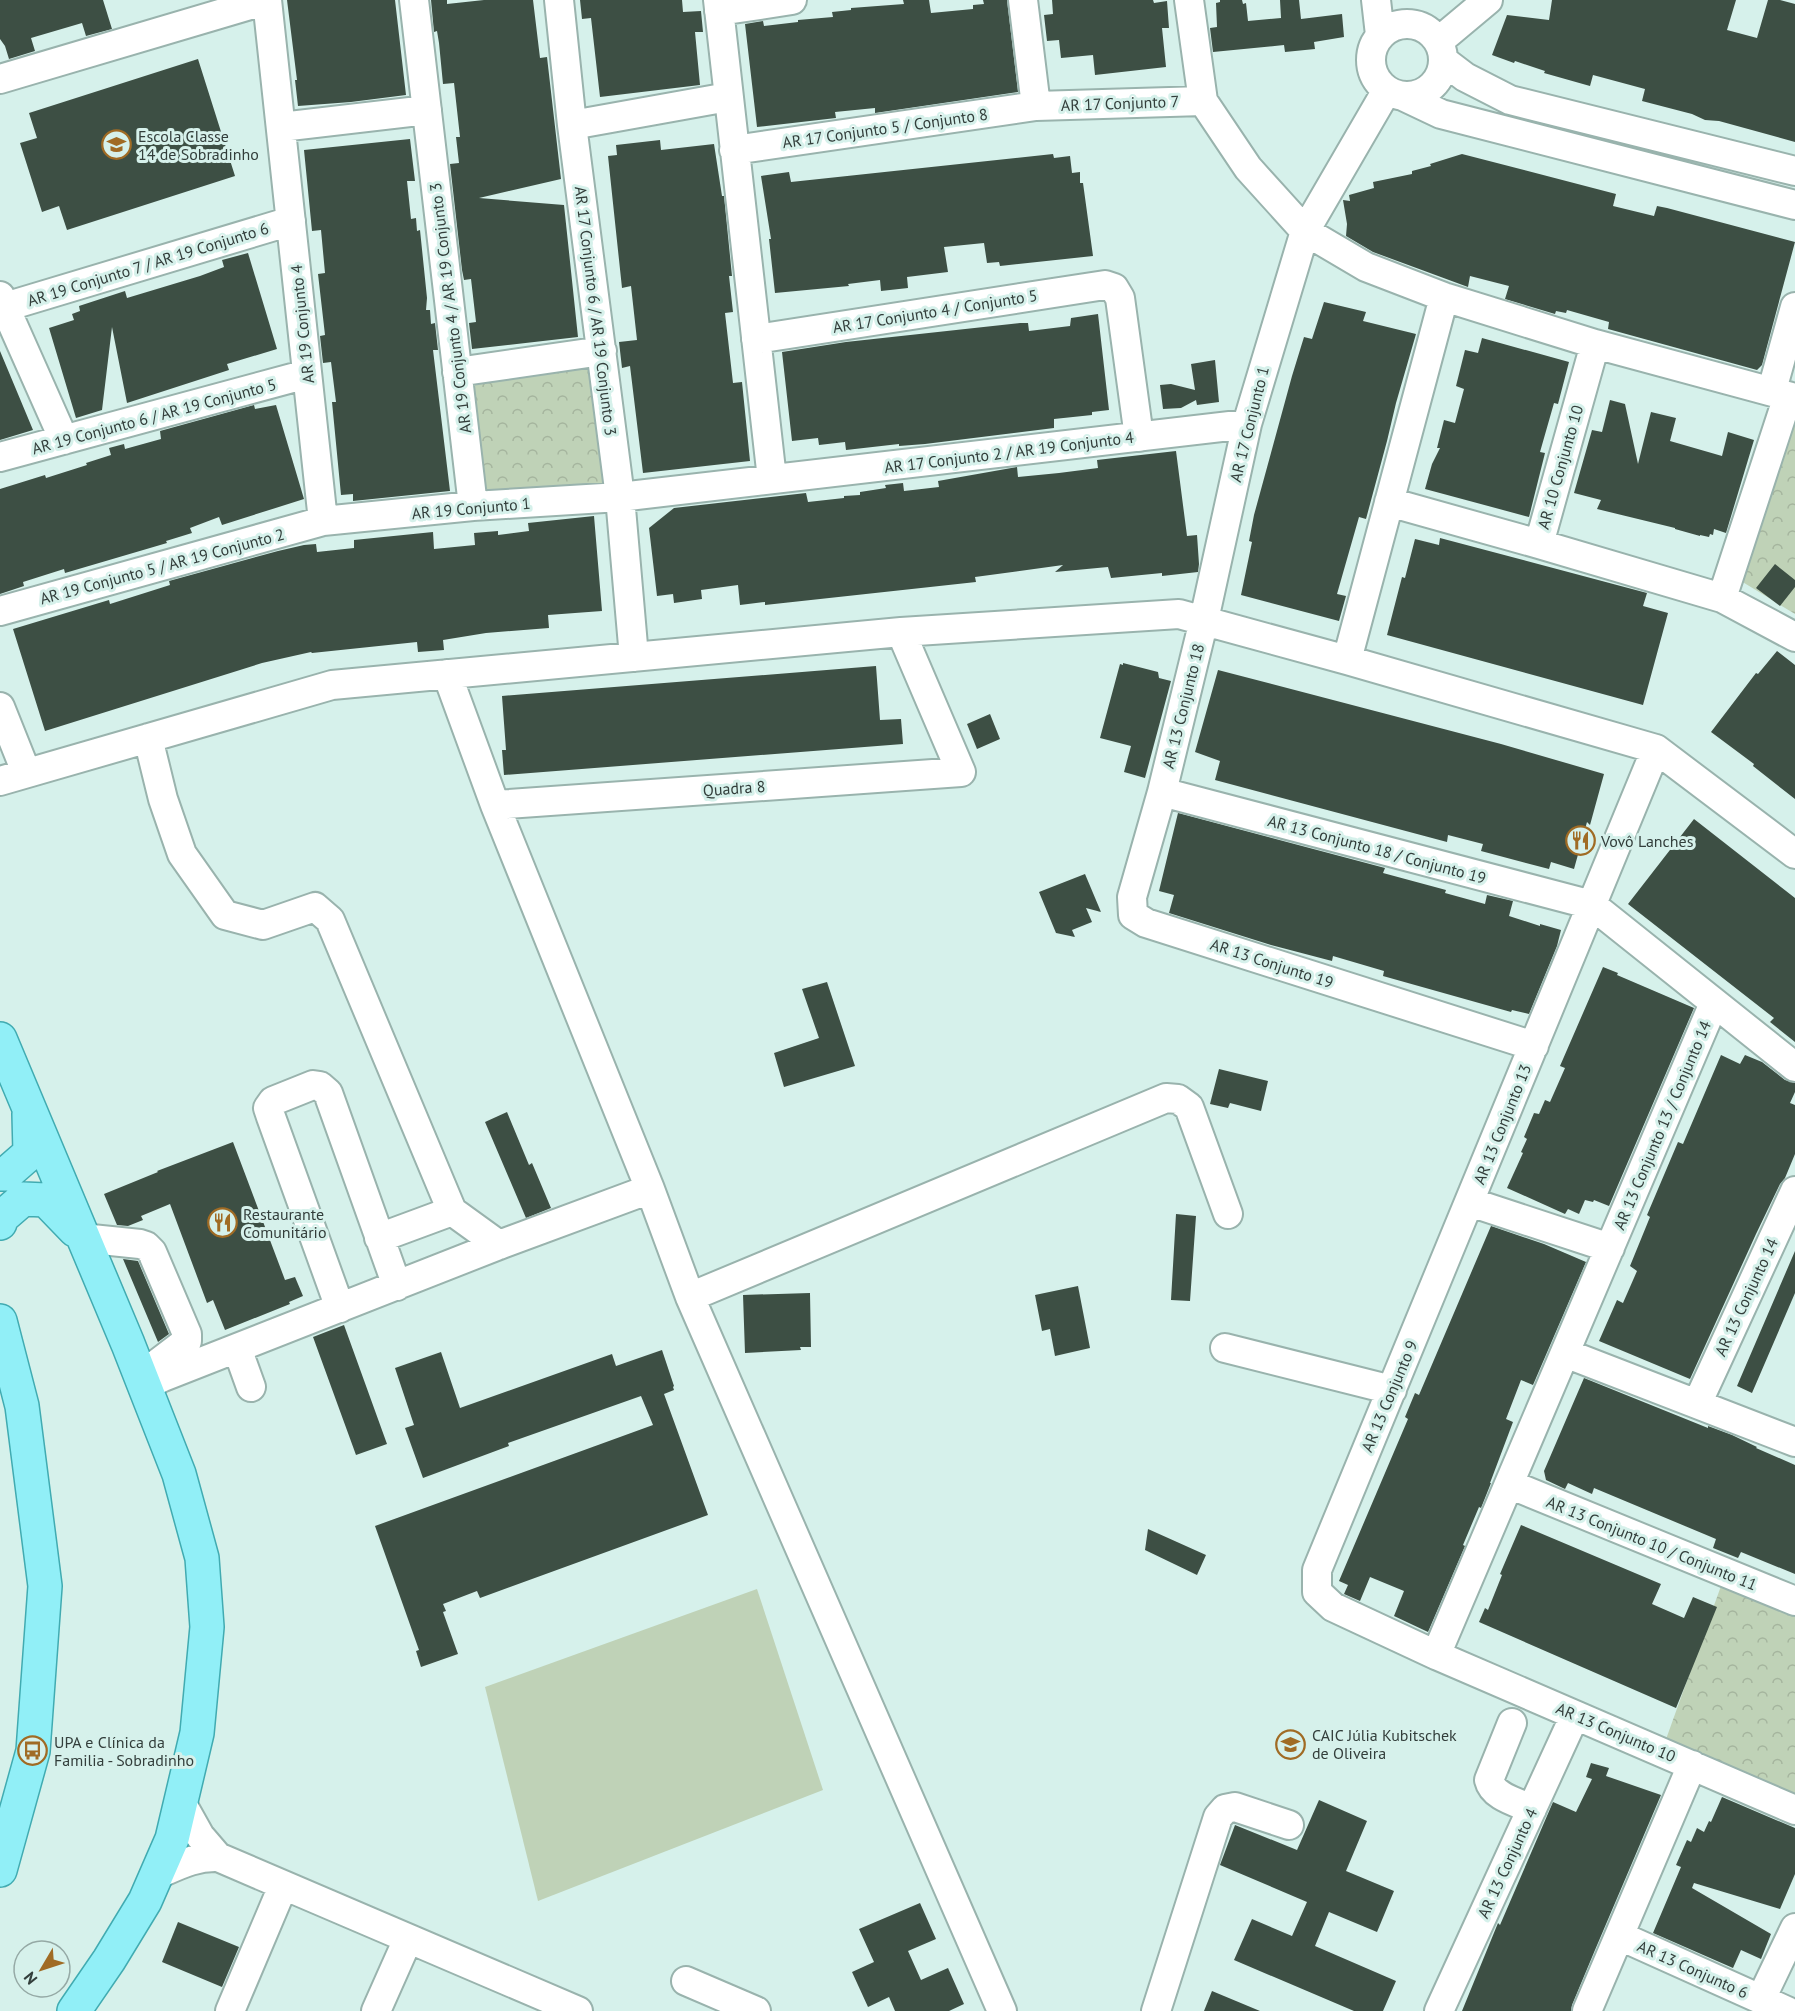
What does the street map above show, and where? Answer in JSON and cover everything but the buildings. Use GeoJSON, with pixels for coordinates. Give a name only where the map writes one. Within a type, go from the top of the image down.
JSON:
{"type":"FeatureCollection","features":[{"type":"Feature","properties":{"kind":"main road"},"geometry":{"type":"LineString","coordinates":[[0,1039],[180,1474],[202,1558],[207,1628],[197,1732],[172,1839],[145,1901],[74,2011]]}},
{"type":"Feature","properties":{"kind":"main road"},"geometry":{"type":"LineString","coordinates":[[0,1173],[6,1173],[30,1153],[29,1109]]}},
{"type":"Feature","properties":{"kind":"main road"},"geometry":{"type":"LineString","coordinates":[[0,1223],[1,1218],[23,1199],[46,1200],[82,1238]]}},
{"type":"Feature","properties":{"kind":"main road"},"geometry":{"type":"LineString","coordinates":[[0,1321],[22,1406],[45,1586],[33,1751],[0,1870]]}},
{"type":"Feature","properties":{"kind":"street"},"geometry":{"type":"LineString","coordinates":[[0,79],[267,0]]}},
{"type":"Feature","properties":{"kind":"street","name":"AR 19 Conjunto 4"},"geometry":{"type":"LineString","coordinates":[[267,0],[323,521]]}},
{"type":"Feature","properties":{"kind":"street","name":"AR 19 Conjunto 4 / AR 19 Conjunto 3"},"geometry":{"type":"LineString","coordinates":[[414,0],[473,507]]}},
{"type":"Feature","properties":{"kind":"street","name":"AR 17 Conjunto 6 / AR 19 Conjunto 3"},"geometry":{"type":"LineString","coordinates":[[559,0],[572,125],[620,497],[634,657]]}},
{"type":"Feature","properties":{"kind":"street"},"geometry":{"type":"LineString","coordinates":[[772,480],[718,6],[792,0]]}},
{"type":"Feature","properties":{"kind":"street"},"geometry":{"type":"LineString","coordinates":[[1023,0],[1036,106]]}},
{"type":"Feature","properties":{"kind":"street"},"geometry":{"type":"LineString","coordinates":[[1189,0],[1203,101],[1248,168],[1305,231],[1366,267],[1444,297],[1595,344],[1785,395]]}},
{"type":"Feature","properties":{"kind":"street"},"geometry":{"type":"LineString","coordinates":[[1376,0],[1380,35]]}},
{"type":"Feature","properties":{"kind":"street"},"geometry":{"type":"LineString","coordinates":[[1395,93],[1418,95],[1431,87],[1440,75],[1441,51],[1488,0]]}},
{"type":"Feature","properties":{"kind":"street"},"geometry":{"type":"LineString","coordinates":[[1795,171],[1510,100],[1466,77],[1441,51],[1430,32],[1404,12],[1373,45],[1370,57],[1372,70],[1378,81],[1395,93],[1441,114],[1795,205]]}},
{"type":"Feature","properties":{"kind":"street","name":"AR 17 Conjunto 1"},"geometry":{"type":"LineString","coordinates":[[1204,620],[1247,424],[1305,231],[1395,93]]}},
{"type":"Feature","properties":{"kind":"street"},"geometry":{"type":"LineString","coordinates":[[572,125],[728,97]]}},
{"type":"Feature","properties":{"kind":"street","name":"AR 17 Conjunto 7"},"geometry":{"type":"LineString","coordinates":[[1036,106],[1203,101]]}},
{"type":"Feature","properties":{"kind":"street","name":"AR 17 Conjunto 5 / Conjunto 8"},"geometry":{"type":"LineString","coordinates":[[734,150],[1036,106]]}},
{"type":"Feature","properties":{"kind":"street"},"geometry":{"type":"LineString","coordinates":[[281,127],[427,110]]}},
{"type":"Feature","properties":{"kind":"street","name":"AR 19 Conjunto 7 / AR 19 Conjunto 6"},"geometry":{"type":"LineString","coordinates":[[2,301],[291,221]]}},
{"type":"Feature","properties":{"kind":"street","name":"AR 17 Conjunto 4 / Conjunto 5"},"geometry":{"type":"LineString","coordinates":[[756,339],[1105,285],[1114,288],[1120,298],[1139,437]]}},
{"type":"Feature","properties":{"kind":"street"},"geometry":{"type":"LineString","coordinates":[[1347,660],[1444,297]]}},
{"type":"Feature","properties":{"kind":"street"},"geometry":{"type":"LineString","coordinates":[[2,301],[64,440]]}},
{"type":"Feature","properties":{"kind":"street"},"geometry":{"type":"LineString","coordinates":[[1722,598],[1785,395],[1795,307]]}},
{"type":"Feature","properties":{"kind":"street","name":"AR 10 Conjunto 10"},"geometry":{"type":"LineString","coordinates":[[1389,502],[1539,544],[1595,344]]}},
{"type":"Feature","properties":{"kind":"street"},"geometry":{"type":"LineString","coordinates":[[457,372],[602,351]]}},
{"type":"Feature","properties":{"kind":"street","name":"AR 19 Conjunto 6 / AR 19 Conjunto 5"},"geometry":{"type":"LineString","coordinates":[[0,458],[307,374]]}},
{"type":"Feature","properties":{"kind":"street","name":"AR 17 Conjunto 2 / AR 19 Conjunto 4"},"geometry":{"type":"LineString","coordinates":[[620,497],[1247,424]]}},
{"type":"Feature","properties":{"kind":"street","name":"AR 19 Conjunto 1"},"geometry":{"type":"LineString","coordinates":[[323,521],[473,507],[620,497]]}},
{"type":"Feature","properties":{"kind":"street","name":"AR 19 Conjunto 5 / AR 19 Conjunto 2"},"geometry":{"type":"LineString","coordinates":[[0,611],[323,521]]}},
{"type":"Feature","properties":{"kind":"street"},"geometry":{"type":"LineString","coordinates":[[1539,544],[1722,598],[1795,638]]}},
{"type":"Feature","properties":{"kind":"street"},"geometry":{"type":"LineString","coordinates":[[0,707],[13,776],[332,685],[901,632],[1179,615],[1347,660],[1656,749],[1795,854]]}},
{"type":"Feature","properties":{"kind":"street","name":"AR 13 Conjunto 18"},"geometry":{"type":"LineString","coordinates":[[1162,792],[1204,620]]}},
{"type":"Feature","properties":{"kind":"street","name":"Quadra 8"},"geometry":{"type":"LineString","coordinates":[[495,805],[961,772],[901,632]]}},
{"type":"Feature","properties":{"kind":"street"},"geometry":{"type":"LineString","coordinates":[[447,674],[495,805],[650,1189],[690,1297],[1002,2011]]}},
{"type":"Feature","properties":{"kind":"street"},"geometry":{"type":"LineString","coordinates":[[148,738],[163,799],[182,854],[225,915],[263,925],[315,907],[330,920],[452,1211],[499,1245]]}},
{"type":"Feature","properties":{"kind":"street","name":"AR 13 Conjunto 13"},"geometry":{"type":"LineString","coordinates":[[1470,1202],[1656,749]]}},
{"type":"Feature","properties":{"kind":"street","name":"AR 13 Conjunto 18 / Conjunto 19"},"geometry":{"type":"LineString","coordinates":[[1162,792],[1592,906]]}},
{"type":"Feature","properties":{"kind":"street","name":"AR 13 Conjunto 19"},"geometry":{"type":"LineString","coordinates":[[1162,792],[1132,897],[1133,915],[1146,923],[1534,1046]]}},
{"type":"Feature","properties":{"kind":"street"},"geometry":{"type":"LineString","coordinates":[[1592,906],[1795,1067]]}},
{"type":"Feature","properties":{"kind":"street","name":"AR 13 Conjunto 13 / Conjunto 14"},"geometry":{"type":"LineString","coordinates":[[1436,1655],[1714,1002]]}},
{"type":"Feature","properties":{"kind":"street"},"geometry":{"type":"LineString","coordinates":[[340,1308],[268,1108],[273,1101],[313,1085],[320,1086],[328,1093],[397,1286]]}},
{"type":"Feature","properties":{"kind":"street"},"geometry":{"type":"LineString","coordinates":[[690,1297],[1166,1098],[1178,1099],[1189,1107],[1228,1214]]}},
{"type":"Feature","properties":{"kind":"street"},"geometry":{"type":"LineString","coordinates":[[143,1381],[163,1377],[499,1245],[650,1189]]}},
{"type":"Feature","properties":{"kind":"street","name":"AR 13 Conjunto 14"},"geometry":{"type":"LineString","coordinates":[[1697,1404],[1795,1191]]}},
{"type":"Feature","properties":{"kind":"street"},"geometry":{"type":"LineString","coordinates":[[1470,1202],[1610,1248]]}},
{"type":"Feature","properties":{"kind":"street","name":"AR 13 Conjunto 9"},"geometry":{"type":"LineString","coordinates":[[1317,1592],[1317,1570],[1470,1202]]}},
{"type":"Feature","properties":{"kind":"street"},"geometry":{"type":"LineString","coordinates":[[379,1238],[452,1211]]}},
{"type":"Feature","properties":{"kind":"street"},"geometry":{"type":"LineString","coordinates":[[82,1238],[146,1246],[152,1252],[183,1324],[187,1341],[143,1381]]}},
{"type":"Feature","properties":{"kind":"street"},"geometry":{"type":"LineString","coordinates":[[237,1348],[251,1387]]}},
{"type":"Feature","properties":{"kind":"street"},"geometry":{"type":"LineString","coordinates":[[1225,1348],[1392,1390]]}},
{"type":"Feature","properties":{"kind":"street"},"geometry":{"type":"LineString","coordinates":[[1564,1353],[1795,1442]]}},
{"type":"Feature","properties":{"kind":"street","name":"AR 13 Conjunto 10 / Conjunto 11"},"geometry":{"type":"LineString","coordinates":[[1509,1484],[1795,1601]]}},
{"type":"Feature","properties":{"kind":"street","name":"AR 13 Conjunto 10"},"geometry":{"type":"LineString","coordinates":[[1317,1592],[1333,1607],[1436,1655],[1795,1810]]}},
{"type":"Feature","properties":{"kind":"street","name":"AR 13 Conjunto 4"},"geometry":{"type":"LineString","coordinates":[[1439,2011],[1575,1715]]}},
{"type":"Feature","properties":{"kind":"street"},"geometry":{"type":"LineString","coordinates":[[1512,1723],[1489,1780],[1491,1788],[1496,1792],[1532,1809]]}},
{"type":"Feature","properties":{"kind":"street"},"geometry":{"type":"LineString","coordinates":[[1587,2011],[1692,1765]]}},
{"type":"Feature","properties":{"kind":"street"},"geometry":{"type":"LineString","coordinates":[[181,1802],[200,1836],[218,1857]]}},
{"type":"Feature","properties":{"kind":"street"},"geometry":{"type":"LineString","coordinates":[[1156,2011],[1218,1817],[1226,1809],[1235,1807],[1289,1825]]}},
{"type":"Feature","properties":{"kind":"street"},"geometry":{"type":"LineString","coordinates":[[156,1875],[189,1861],[218,1857],[408,1939],[526,2001],[578,2011]]}},
{"type":"Feature","properties":{"kind":"street"},"geometry":{"type":"LineString","coordinates":[[230,2011],[283,1886]]}},
{"type":"Feature","properties":{"kind":"street","name":"AR 13 Conjunto 6"},"geometry":{"type":"LineString","coordinates":[[1620,1936],[1761,1999],[1795,1928]]}},
{"type":"Feature","properties":{"kind":"street"},"geometry":{"type":"LineString","coordinates":[[376,2011],[408,1939]]}},
{"type":"Feature","properties":{"kind":"street"},"geometry":{"type":"LineString","coordinates":[[686,1981],[750,2010]]}},
{"type":"Feature","properties":{"kind":"street"},"geometry":{"type":"LineString","coordinates":[[1761,1999],[1787,2011]]}},
{"type":"Feature","properties":{"kind":"green space"},"geometry":{"type":"Polygon","coordinates":[[[583,365],[592,368],[605,484],[495,497],[485,491],[470,386],[473,382],[583,365]]]}},
{"type":"Feature","properties":{"kind":"green space"},"geometry":{"type":"Polygon","coordinates":[[[1790,422],[1795,423],[1795,614],[1736,578],[1790,422]]]}},
{"type":"Feature","properties":{"kind":"green space"},"geometry":{"type":"Polygon","coordinates":[[[1721,1586],[1795,1616],[1795,1799],[1665,1742],[1721,1586]]]}},
{"type":"Feature","properties":{"kind":"green space"},"geometry":{"type":"Polygon","coordinates":[[[757,1589],[823,1790],[538,1901],[485,1687],[757,1589]]]}},
{"type":"Feature","properties":{"kind":"place","name":"Escola Classe 14 de Sobradinho"},"geometry":{"type":"Point","coordinates":[117,145]}},
{"type":"Feature","properties":{"kind":"place","name":"Vovô Lanches"},"geometry":{"type":"Point","coordinates":[1580,841]}},
{"type":"Feature","properties":{"kind":"place","name":"Restaurante Comunitário"},"geometry":{"type":"Point","coordinates":[222,1223]}},
{"type":"Feature","properties":{"kind":"place","name":"CAIC Júlia Kubitschek de Oliveira"},"geometry":{"type":"Point","coordinates":[1291,1744]}},
{"type":"Feature","properties":{"kind":"place","name":"UPA e Clínica da Familia - Sobradinho"},"geometry":{"type":"Point","coordinates":[33,1751]}}]}
